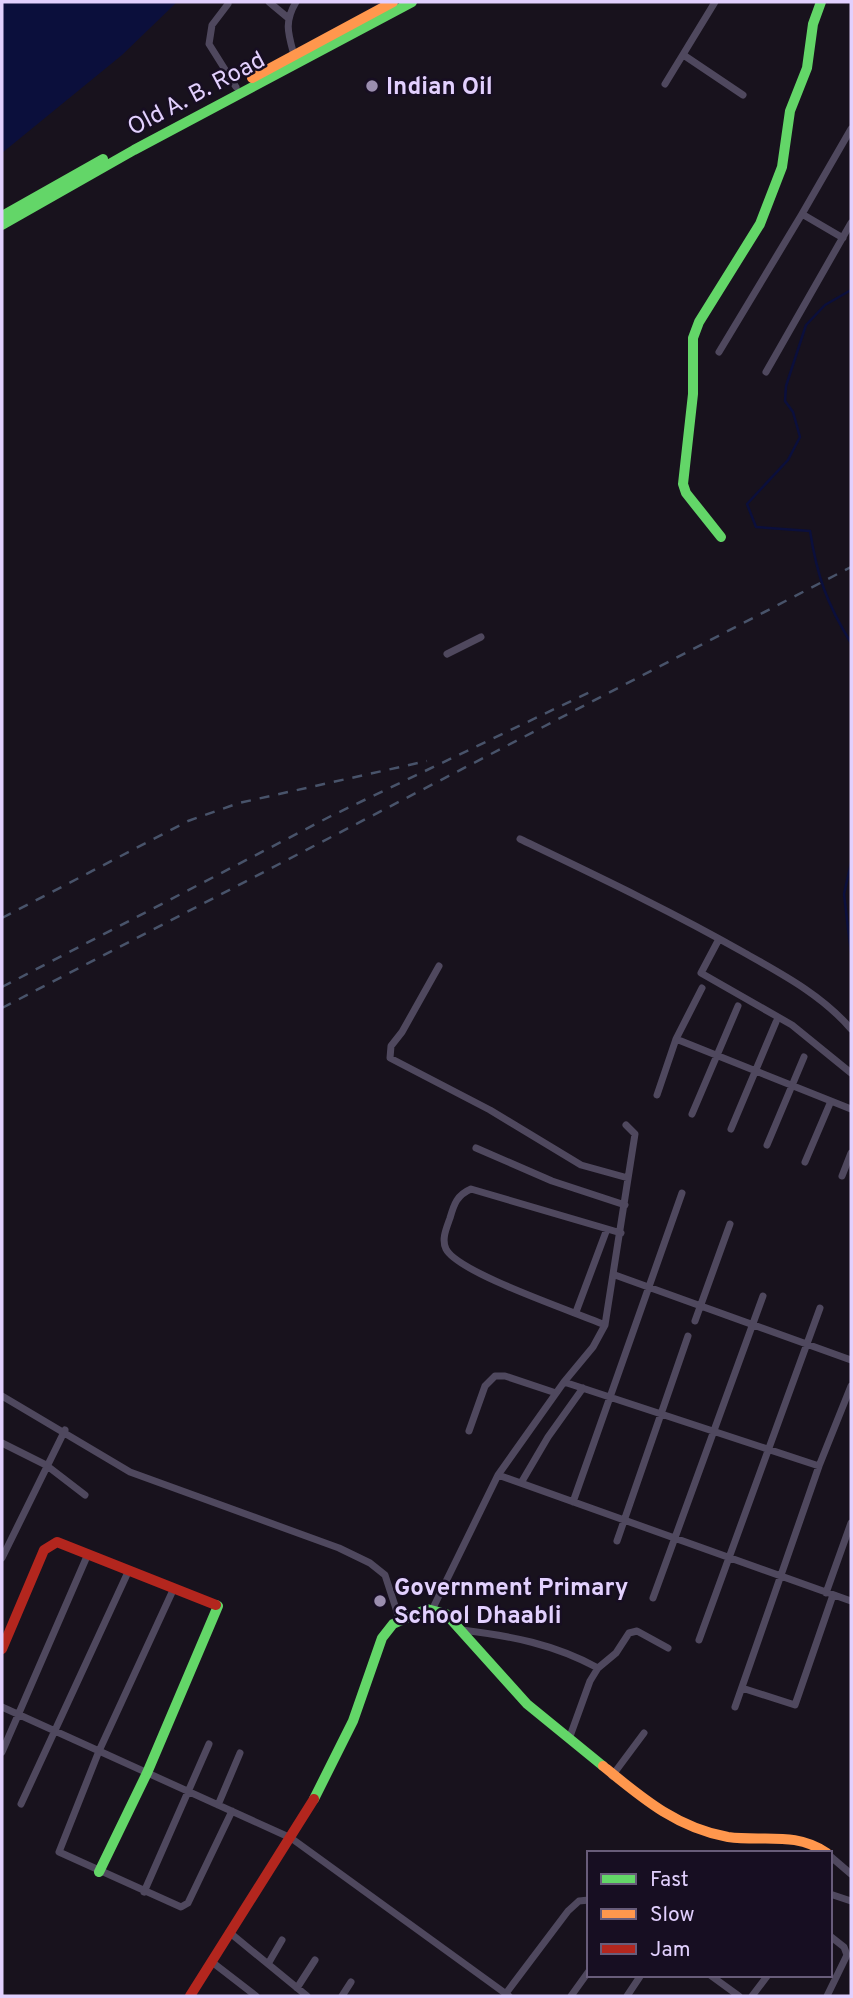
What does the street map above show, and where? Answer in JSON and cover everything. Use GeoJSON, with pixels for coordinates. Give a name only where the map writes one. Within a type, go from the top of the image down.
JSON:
{"type":"FeatureCollection","features":[{"type":"Feature","properties":{"kind":"street"},"geometry":{"type":"LineString","coordinates":[[269,2],[287,17]]}},
{"type":"Feature","properties":{"kind":"street"},"geometry":{"type":"LineString","coordinates":[[294,55],[287,30],[287,17],[296,2]]}},
{"type":"Feature","properties":{"kind":"street","name":"Old A. B. Road"},"geometry":{"type":"LineString","coordinates":[[2,216],[393,2]]}},
{"type":"Feature","properties":{"kind":"street","name":"Old A. B. Road"},"geometry":{"type":"LineString","coordinates":[[2,225],[134,150],[412,2]]}},
{"type":"Feature","properties":{"kind":"street"},"geometry":{"type":"LineString","coordinates":[[665,84],[685,56],[715,2]]}},
{"type":"Feature","properties":{"kind":"street"},"geometry":{"type":"LineString","coordinates":[[721,537],[686,493],[683,485],[682,473],[693,394],[693,338],[699,322],[760,224],[782,167],[790,111],[807,68],[813,24],[821,2]]}},
{"type":"Feature","properties":{"kind":"street"},"geometry":{"type":"LineString","coordinates":[[228,4],[212,25],[209,44],[236,87]]}},
{"type":"Feature","properties":{"kind":"street"},"geometry":{"type":"LineString","coordinates":[[685,56],[743,95]]}},
{"type":"Feature","properties":{"kind":"street"},"geometry":{"type":"LineString","coordinates":[[719,352],[851,129]]}},
{"type":"Feature","properties":{"kind":"street"},"geometry":{"type":"LineString","coordinates":[[802,214],[843,238]]}},
{"type":"Feature","properties":{"kind":"street"},"geometry":{"type":"LineString","coordinates":[[766,372],[851,223]]}},
{"type":"Feature","properties":{"kind":"street"},"geometry":{"type":"LineString","coordinates":[[447,654],[481,637]]}},
{"type":"Feature","properties":{"kind":"street"},"geometry":{"type":"LineString","coordinates":[[520,839],[719,939],[814,995],[851,1029]]}},
{"type":"Feature","properties":{"kind":"street"},"geometry":{"type":"LineString","coordinates":[[719,939],[701,973],[792,1025],[851,1073]]}},
{"type":"Feature","properties":{"kind":"street"},"geometry":{"type":"LineString","coordinates":[[439,966],[402,1032],[391,1046],[390,1058],[490,1110],[581,1165],[628,1178]]}},
{"type":"Feature","properties":{"kind":"street"},"geometry":{"type":"LineString","coordinates":[[657,1095],[676,1039],[702,988]]}},
{"type":"Feature","properties":{"kind":"street"},"geometry":{"type":"LineString","coordinates":[[692,1114],[738,1006]]}},
{"type":"Feature","properties":{"kind":"street"},"geometry":{"type":"LineString","coordinates":[[731,1129],[776,1022]]}},
{"type":"Feature","properties":{"kind":"street"},"geometry":{"type":"LineString","coordinates":[[676,1039],[851,1109]]}},
{"type":"Feature","properties":{"kind":"street"},"geometry":{"type":"LineString","coordinates":[[767,1145],[804,1057]]}},
{"type":"Feature","properties":{"kind":"street"},"geometry":{"type":"LineString","coordinates":[[805,1162],[831,1101]]}},
{"type":"Feature","properties":{"kind":"street"},"geometry":{"type":"LineString","coordinates":[[190,1996],[291,1838],[353,1721],[380,1642],[387,1631],[400,1621],[433,1608],[498,1475],[564,1382],[593,1348],[605,1325],[615,1275],[635,1134],[626,1125]]}},
{"type":"Feature","properties":{"kind":"street"},"geometry":{"type":"LineString","coordinates":[[475,1148],[552,1181],[625,1205]]}},
{"type":"Feature","properties":{"kind":"street"},"geometry":{"type":"LineString","coordinates":[[842,1176],[851,1153]]}},
{"type":"Feature","properties":{"kind":"street"},"geometry":{"type":"LineString","coordinates":[[605,1325],[465,1268],[445,1248],[444,1239],[454,1203],[462,1193],[471,1189],[621,1233]]}},
{"type":"Feature","properties":{"kind":"street"},"geometry":{"type":"LineString","coordinates":[[573,1502],[682,1193]]}},
{"type":"Feature","properties":{"kind":"street"},"geometry":{"type":"LineString","coordinates":[[695,1321],[730,1224]]}},
{"type":"Feature","properties":{"kind":"street"},"geometry":{"type":"LineString","coordinates":[[576,1312],[607,1229]]}},
{"type":"Feature","properties":{"kind":"street"},"geometry":{"type":"LineString","coordinates":[[615,1275],[649,1285],[851,1360]]}},
{"type":"Feature","properties":{"kind":"street"},"geometry":{"type":"LineString","coordinates":[[653,1598],[763,1296]]}},
{"type":"Feature","properties":{"kind":"street"},"geometry":{"type":"LineString","coordinates":[[699,1640],[820,1308]]}},
{"type":"Feature","properties":{"kind":"street"},"geometry":{"type":"LineString","coordinates":[[617,1541],[688,1336]]}},
{"type":"Feature","properties":{"kind":"street"},"geometry":{"type":"LineString","coordinates":[[469,1430],[485,1386],[495,1376],[505,1376],[556,1393]]}},
{"type":"Feature","properties":{"kind":"street"},"geometry":{"type":"LineString","coordinates":[[564,1382],[818,1466]]}},
{"type":"Feature","properties":{"kind":"street"},"geometry":{"type":"LineString","coordinates":[[735,1707],[818,1466],[851,1386]]}},
{"type":"Feature","properties":{"kind":"street"},"geometry":{"type":"LineString","coordinates":[[521,1483],[548,1437],[583,1388]]}},
{"type":"Feature","properties":{"kind":"street"},"geometry":{"type":"LineString","coordinates":[[2,1396],[65,1430],[130,1472],[340,1548],[370,1563],[389,1580],[400,1621]]}},
{"type":"Feature","properties":{"kind":"street"},"geometry":{"type":"LineString","coordinates":[[2,1558],[4,1547],[65,1430]]}},
{"type":"Feature","properties":{"kind":"street"},"geometry":{"type":"LineString","coordinates":[[2,1443],[46,1465],[85,1495]]}},
{"type":"Feature","properties":{"kind":"street"},"geometry":{"type":"LineString","coordinates":[[498,1475],[851,1601]]}},
{"type":"Feature","properties":{"kind":"street"},"geometry":{"type":"LineString","coordinates":[[741,1688],[795,1704],[851,1523]]}},
{"type":"Feature","properties":{"kind":"street"},"geometry":{"type":"LineString","coordinates":[[2,1648],[44,1550],[57,1542],[216,1604],[218,1610],[147,1773],[99,1871]]}},
{"type":"Feature","properties":{"kind":"street"},"geometry":{"type":"LineString","coordinates":[[2,1752],[88,1554]]}},
{"type":"Feature","properties":{"kind":"street"},"geometry":{"type":"LineString","coordinates":[[21,1804],[129,1570]]}},
{"type":"Feature","properties":{"kind":"street"},"geometry":{"type":"LineString","coordinates":[[174,1588],[58,1847],[64,1856],[181,1907],[188,1903],[232,1811]]}},
{"type":"Feature","properties":{"kind":"street"},"geometry":{"type":"LineString","coordinates":[[433,1608],[446,1614],[499,1676],[569,1739],[612,1776],[661,1812],[682,1823],[726,1836],[795,1837],[821,1851]]}},
{"type":"Feature","properties":{"kind":"street"},"geometry":{"type":"LineString","coordinates":[[462,1630],[519,1637],[568,1652],[598,1668]]}},
{"type":"Feature","properties":{"kind":"street"},"geometry":{"type":"LineString","coordinates":[[569,1739],[598,1668],[610,1660],[633,1631],[668,1648]]}},
{"type":"Feature","properties":{"kind":"street"},"geometry":{"type":"LineString","coordinates":[[2,1707],[291,1838],[506,1992],[568,1911],[579,1901],[587,1900]]}},
{"type":"Feature","properties":{"kind":"street"},"geometry":{"type":"LineString","coordinates":[[612,1776],[644,1733]]}},
{"type":"Feature","properties":{"kind":"street"},"geometry":{"type":"LineString","coordinates":[[144,1892],[186,1790],[209,1744]]}},
{"type":"Feature","properties":{"kind":"street"},"geometry":{"type":"LineString","coordinates":[[218,1805],[240,1754]]}},
{"type":"Feature","properties":{"kind":"street"},"geometry":{"type":"LineString","coordinates":[[832,1859],[851,1874]]}},
{"type":"Feature","properties":{"kind":"street"},"geometry":{"type":"LineString","coordinates":[[832,1896],[851,1901]]}},
{"type":"Feature","properties":{"kind":"street"},"geometry":{"type":"LineString","coordinates":[[229,1932],[296,1991],[307,1996]]}},
{"type":"Feature","properties":{"kind":"street"},"geometry":{"type":"LineString","coordinates":[[827,1996],[847,1955],[844,1947],[832,1938]]}},
{"type":"Feature","properties":{"kind":"street"},"geometry":{"type":"LineString","coordinates":[[268,1964],[282,1940]]}},
{"type":"Feature","properties":{"kind":"street"},"geometry":{"type":"LineString","coordinates":[[296,1991],[315,1959]]}},
{"type":"Feature","properties":{"kind":"street"},"geometry":{"type":"LineString","coordinates":[[212,1962],[252,1995]]}},
{"type":"Feature","properties":{"kind":"street"},"geometry":{"type":"LineString","coordinates":[[570,1996],[587,1974]]}},
{"type":"Feature","properties":{"kind":"street"},"geometry":{"type":"LineString","coordinates":[[627,1996],[640,1977]]}},
{"type":"Feature","properties":{"kind":"street"},"geometry":{"type":"LineString","coordinates":[[713,1977],[739,1996]]}},
{"type":"Feature","properties":{"kind":"street"},"geometry":{"type":"LineString","coordinates":[[752,1996],[766,1977]]}},
{"type":"Feature","properties":{"kind":"street"},"geometry":{"type":"LineString","coordinates":[[342,1996],[351,1982]]}},
{"type":"Feature","properties":{"kind":"shaded area"},"geometry":{"type":"Polygon","coordinates":[[[2,2],[177,2],[122,55],[2,153],[2,2]]]}},
{"type":"Feature","properties":{"kind":"waterway"},"geometry":{"type":"LineString","coordinates":[[851,290],[825,305],[806,325],[786,386],[785,401],[793,412],[800,437],[788,460],[747,504],[756,527],[810,531],[824,589],[851,643]]}},
{"type":"Feature","properties":{"kind":"waterway"},"geometry":{"type":"LineString","coordinates":[[851,863],[844,894],[851,953]]}},
{"type":"Feature","properties":{"kind":"railway"},"geometry":{"type":"LineString","coordinates":[[2,1008],[851,567]]}},
{"type":"Feature","properties":{"kind":"railway"},"geometry":{"type":"LineString","coordinates":[[2,987],[331,816],[590,692]]}},
{"type":"Feature","properties":{"kind":"railway"},"geometry":{"type":"LineString","coordinates":[[2,918],[188,821],[239,803],[427,761]]}},
{"type":"Feature","properties":{"kind":"traffic: fast"},"geometry":{"type":"LineString","coordinates":[[2,225],[134,150],[412,2]]}},
{"type":"Feature","properties":{"kind":"traffic: fast"},"geometry":{"type":"LineString","coordinates":[[721,537],[686,493],[683,484],[693,394],[693,338],[699,322],[760,224],[782,167],[790,111],[807,68],[813,24],[821,2]]}},
{"type":"Feature","properties":{"kind":"traffic: fast"},"geometry":{"type":"LineString","coordinates":[[2,216],[103,159]]}},
{"type":"Feature","properties":{"kind":"traffic: fast"},"geometry":{"type":"LineString","coordinates":[[99,1872],[147,1773],[218,1606],[216,1605]]}},
{"type":"Feature","properties":{"kind":"traffic: fast"},"geometry":{"type":"LineString","coordinates":[[314,1799],[353,1721],[382,1638],[393,1624],[427,1609],[446,1614],[527,1704],[603,1766]]}},
{"type":"Feature","properties":{"kind":"traffic: slow"},"geometry":{"type":"LineString","coordinates":[[252,78],[393,2]]}},
{"type":"Feature","properties":{"kind":"traffic: slow"},"geometry":{"type":"LineString","coordinates":[[603,1766],[646,1800],[692,1827],[728,1837],[803,1842],[824,1851]]}},
{"type":"Feature","properties":{"kind":"traffic: jam"},"geometry":{"type":"LineString","coordinates":[[2,1649],[44,1550],[57,1542],[216,1605]]}},
{"type":"Feature","properties":{"kind":"traffic: jam"},"geometry":{"type":"LineString","coordinates":[[190,1996],[314,1799]]}},
{"type":"Feature","properties":{"kind":"place","name":"Indian Oil"},"geometry":{"type":"Point","coordinates":[372,86]}},
{"type":"Feature","properties":{"kind":"place","name":"Government Primary School Dhaabli"},"geometry":{"type":"Point","coordinates":[380,1601]}}]}
